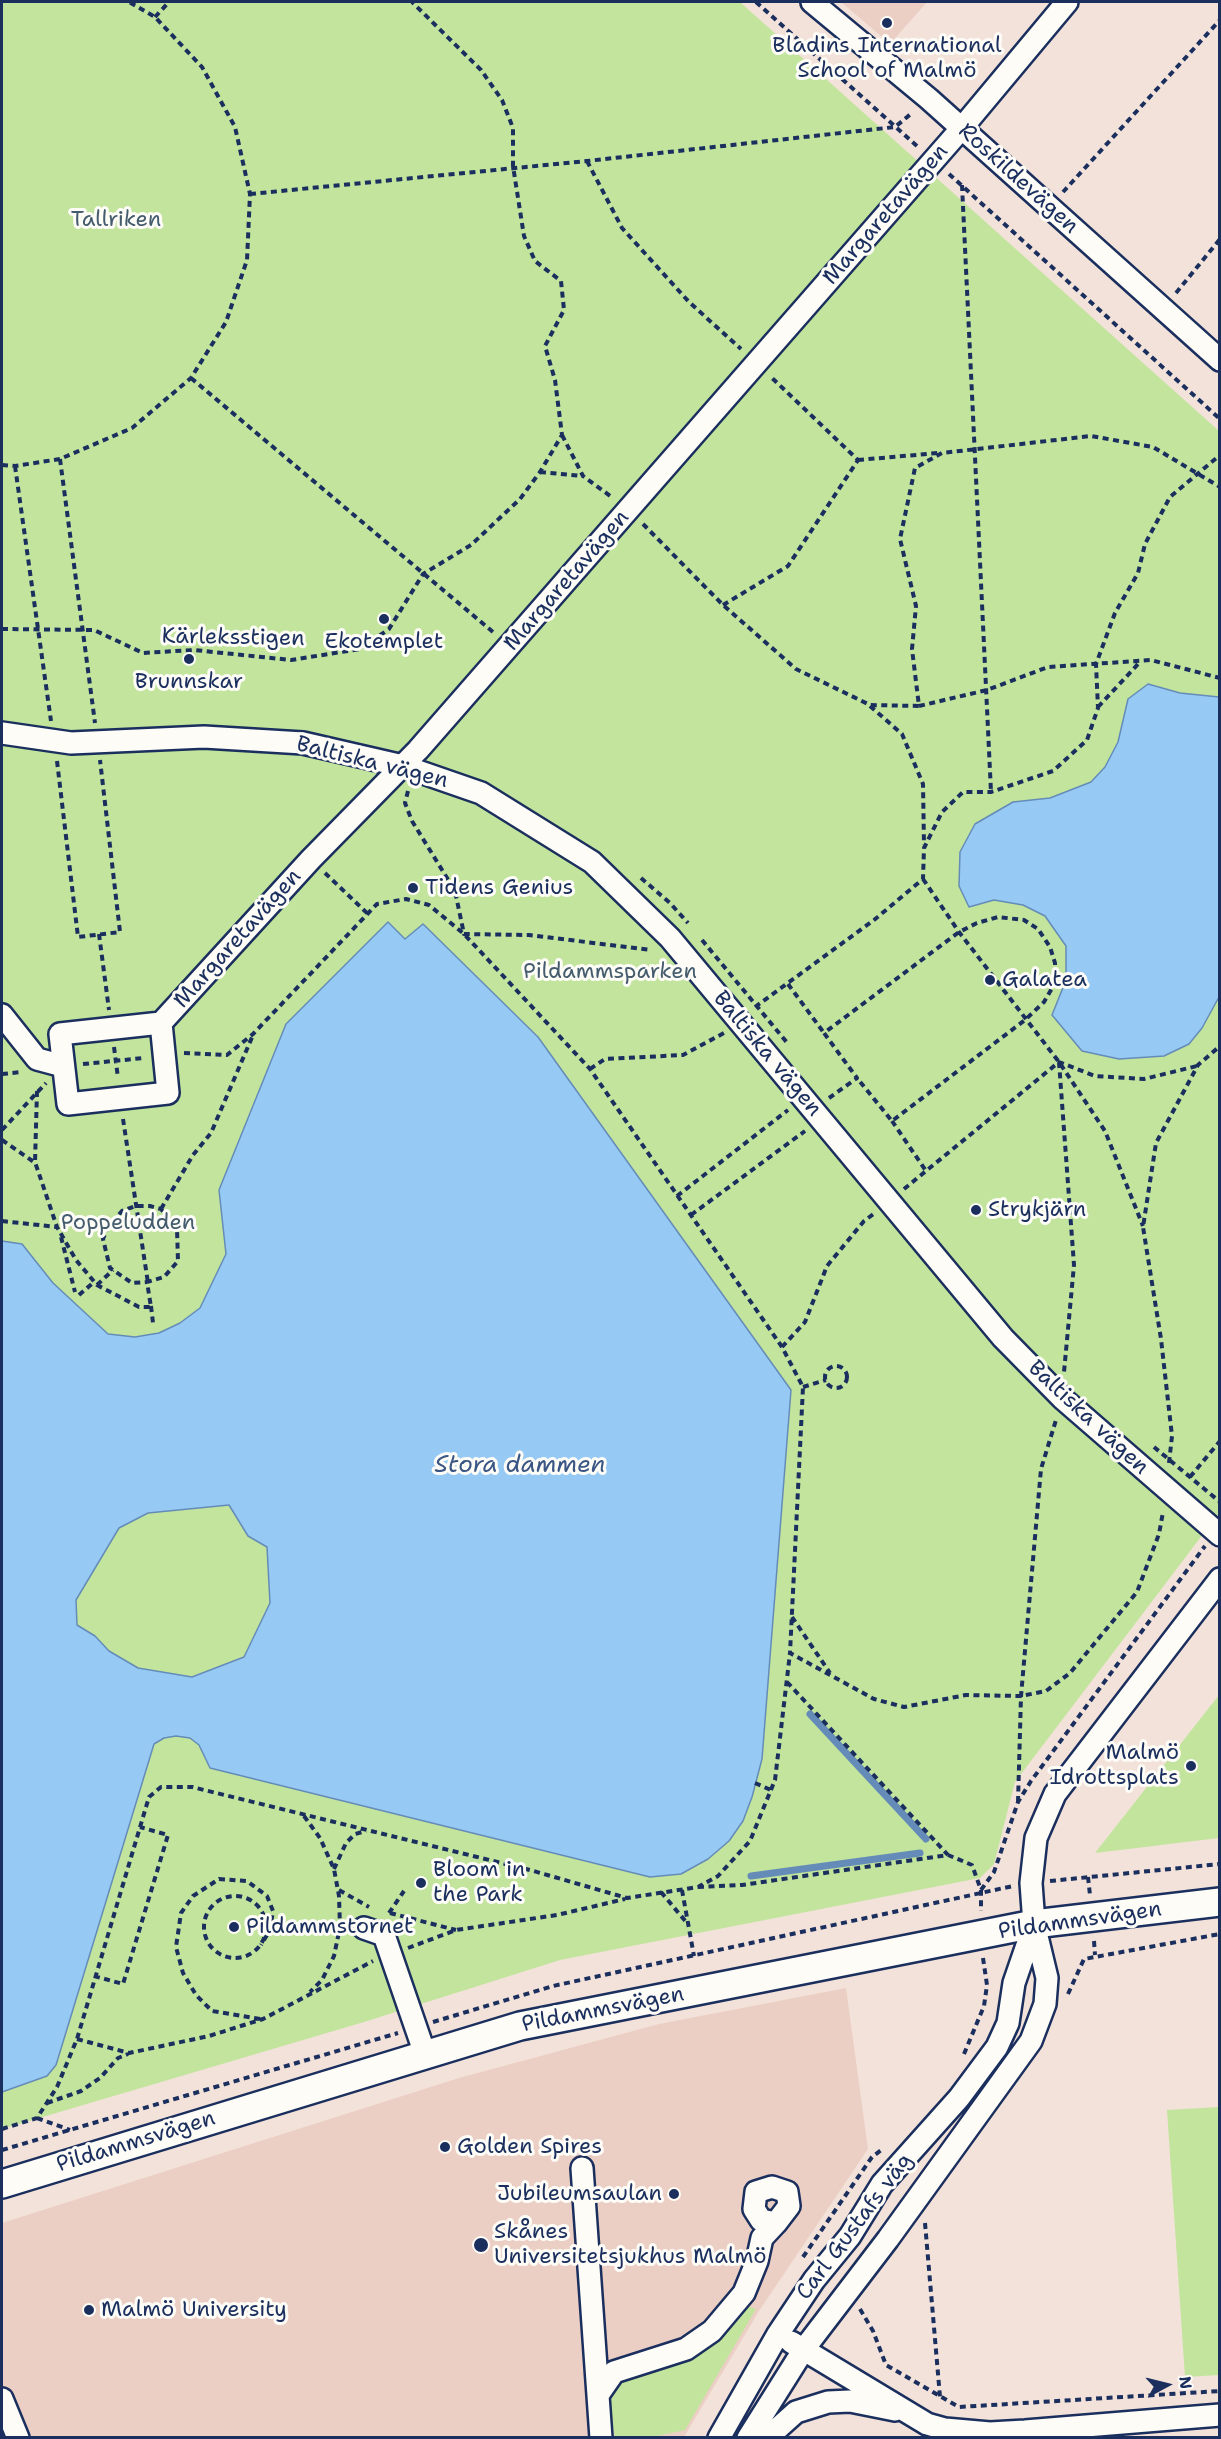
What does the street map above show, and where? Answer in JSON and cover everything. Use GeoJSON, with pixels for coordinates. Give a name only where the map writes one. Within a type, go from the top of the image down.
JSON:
{"type":"FeatureCollection","features":[{"type":"Feature","properties":{"kind":"main road","name":"Pildammsvägen"},"geometry":{"type":"LineString","coordinates":[[2,2184],[520,2026],[1034,1924],[1220,1902]]}},
{"type":"Feature","properties":{"kind":"street","name":"Roskildevägen"},"geometry":{"type":"LineString","coordinates":[[812,2],[929,99],[1220,360]]}},
{"type":"Feature","properties":{"kind":"street","name":"Margaretavägen"},"geometry":{"type":"LineString","coordinates":[[161,1023],[312,859],[401,778],[509,646],[961,129],[1067,2]]}},
{"type":"Feature","properties":{"kind":"street","name":"Baltiska vägen"},"geometry":{"type":"LineString","coordinates":[[2,733],[54,740],[97,742],[204,737],[303,743],[401,778],[481,793],[592,862],[670,938],[732,1026],[803,1116],[882,1207],[1003,1338],[1160,1497],[1220,1535]]}},
{"type":"Feature","properties":{"kind":"street"},"geometry":{"type":"LineString","coordinates":[[2,1015],[37,1059],[63,1066]]}},
{"type":"Feature","properties":{"kind":"street"},"geometry":{"type":"LineString","coordinates":[[161,1023],[168,1093],[68,1104],[60,1034],[161,1023]]}},
{"type":"Feature","properties":{"kind":"street","name":"Carl Gustafs väg"},"geometry":{"type":"LineString","coordinates":[[748,2438],[804,2349],[840,2298],[888,2239],[1030,2041],[1045,2004],[1047,1978],[1034,1924],[1031,1883],[1036,1838],[1055,1794],[1220,1579]]}},
{"type":"Feature","properties":{"kind":"street","name":"Carl Gustafs väg"},"geometry":{"type":"LineString","coordinates":[[719,2438],[778,2334],[813,2280],[850,2236],[882,2184],[959,2098],[997,2047],[1008,2023],[1014,1983],[1034,1924]]}},
{"type":"Feature","properties":{"kind":"street"},"geometry":{"type":"LineString","coordinates":[[364,1928],[384,1935],[425,2054]]}},
{"type":"Feature","properties":{"kind":"street"},"geometry":{"type":"LineString","coordinates":[[582,2168],[601,2438]]}},
{"type":"Feature","properties":{"kind":"street"},"geometry":{"type":"LineString","coordinates":[[598,2395],[614,2372],[686,2349],[712,2331],[744,2293],[757,2260],[762,2238],[776,2223]]}},
{"type":"Feature","properties":{"kind":"street"},"geometry":{"type":"LineString","coordinates":[[778,2334],[921,2424]]}},
{"type":"Feature","properties":{"kind":"street"},"geometry":{"type":"LineString","coordinates":[[2,2398],[18,2438]]}},
{"type":"Feature","properties":{"kind":"street"},"geometry":{"type":"LineString","coordinates":[[766,2438],[796,2412],[828,2402],[850,2401],[921,2424],[991,2435],[1220,2415]]}},
{"type":"Feature","properties":{"kind":"path"},"geometry":{"type":"LineString","coordinates":[[2,465],[15,466],[60,459],[132,428],[191,378],[226,322],[247,260],[250,194],[235,127],[202,67],[155,17],[129,2]]}},
{"type":"Feature","properties":{"kind":"path"},"geometry":{"type":"LineString","coordinates":[[155,17],[169,2]]}},
{"type":"Feature","properties":{"kind":"path"},"geometry":{"type":"LineString","coordinates":[[412,2],[481,70],[502,100],[513,128],[513,166],[524,236],[535,261],[561,281],[564,310],[545,346],[555,380],[562,435],[583,476],[629,510],[723,605],[796,669],[870,705],[902,734],[923,784],[923,879],[959,932],[1059,1062],[1105,1131],[1143,1227],[1157,1305],[1172,1436],[1160,1497],[1163,1512],[1159,1534],[1137,1592],[1070,1673],[1046,1691],[1021,1696],[966,1695],[904,1707],[874,1699],[790,1653]]}},
{"type":"Feature","properties":{"kind":"path"},"geometry":{"type":"LineString","coordinates":[[756,2],[1220,419]]}},
{"type":"Feature","properties":{"kind":"path"},"geometry":{"type":"LineString","coordinates":[[1076,175],[1220,20]]}},
{"type":"Feature","properties":{"kind":"path"},"geometry":{"type":"LineString","coordinates":[[250,194],[513,166],[587,161],[895,127],[929,99]]}},
{"type":"Feature","properties":{"kind":"path"},"geometry":{"type":"LineString","coordinates":[[587,161],[622,228],[689,302],[757,363],[858,460],[1091,436],[1153,447],[1220,487]]}},
{"type":"Feature","properties":{"kind":"path"},"geometry":{"type":"LineString","coordinates":[[962,185],[972,450],[991,792]]}},
{"type":"Feature","properties":{"kind":"path"},"geometry":{"type":"LineString","coordinates":[[1162,309],[1220,239]]}},
{"type":"Feature","properties":{"kind":"path"},"geometry":{"type":"LineString","coordinates":[[191,378],[509,646]]}},
{"type":"Feature","properties":{"kind":"path","name":"Kärleksstigen"},"geometry":{"type":"LineString","coordinates":[[2,629],[94,630],[143,653],[194,650],[291,660],[360,649],[389,628],[423,574],[471,546],[520,499],[540,472],[562,435]]}},
{"type":"Feature","properties":{"kind":"path"},"geometry":{"type":"LineString","coordinates":[[919,706],[912,649],[916,606],[900,539],[915,468],[942,453]]}},
{"type":"Feature","properties":{"kind":"path"},"geometry":{"type":"LineString","coordinates":[[924,848],[942,812],[963,792],[991,792],[1053,771],[1087,740],[1098,708],[1096,664],[1114,614],[1138,573],[1145,544],[1170,497],[1220,455]]}},
{"type":"Feature","properties":{"kind":"path"},"geometry":{"type":"LineString","coordinates":[[15,466],[54,740],[78,937],[120,932],[60,459]]}},
{"type":"Feature","properties":{"kind":"path"},"geometry":{"type":"LineString","coordinates":[[723,605],[788,566],[858,460]]}},
{"type":"Feature","properties":{"kind":"path"},"geometry":{"type":"LineString","coordinates":[[540,472],[583,476]]}},
{"type":"Feature","properties":{"kind":"path"},"geometry":{"type":"LineString","coordinates":[[870,705],[919,706],[987,690],[1048,667],[1151,660],[1220,678]]}},
{"type":"Feature","properties":{"kind":"path"},"geometry":{"type":"LineString","coordinates":[[1098,708],[1140,662]]}},
{"type":"Feature","properties":{"kind":"path"},"geometry":{"type":"LineString","coordinates":[[401,778],[419,791]]}},
{"type":"Feature","properties":{"kind":"path"},"geometry":{"type":"LineString","coordinates":[[401,778],[405,803],[412,821],[455,891],[464,934]]}},
{"type":"Feature","properties":{"kind":"path"},"geometry":{"type":"LineString","coordinates":[[312,859],[368,914]]}},
{"type":"Feature","properties":{"kind":"path"},"geometry":{"type":"LineString","coordinates":[[590,1069],[605,1059],[683,1055],[732,1026],[923,879]]}},
{"type":"Feature","properties":{"kind":"path"},"geometry":{"type":"LineString","coordinates":[[188,1052],[227,1055],[253,1034],[377,904],[406,899],[429,905],[464,934],[590,1069],[782,1347],[803,1387],[790,1653],[775,1780],[750,1841],[718,1876],[698,1887]]}},
{"type":"Feature","properties":{"kind":"path"},"geometry":{"type":"LineString","coordinates":[[824,1033],[959,932],[977,923],[998,917],[1024,920],[1038,929],[1050,947],[1054,963],[1054,984],[1044,1002],[1025,1020],[892,1121]]}},
{"type":"Feature","properties":{"kind":"path"},"geometry":{"type":"LineString","coordinates":[[99,934],[106,986]]}},
{"type":"Feature","properties":{"kind":"path"},"geometry":{"type":"LineString","coordinates":[[464,934],[529,935],[657,951],[649,943]]}},
{"type":"Feature","properties":{"kind":"path"},"geometry":{"type":"LineString","coordinates":[[788,984],[857,1078],[892,1121],[926,1171]]}},
{"type":"Feature","properties":{"kind":"path"},"geometry":{"type":"LineString","coordinates":[[717,1024],[732,1026]]}},
{"type":"Feature","properties":{"kind":"path"},"geometry":{"type":"LineString","coordinates":[[732,1026],[732,1041]]}},
{"type":"Feature","properties":{"kind":"path"},"geometry":{"type":"LineString","coordinates":[[160,1209],[193,1155],[211,1133],[253,1034]]}},
{"type":"Feature","properties":{"kind":"path"},"geometry":{"type":"LineString","coordinates":[[1143,1227],[1156,1143],[1198,1065],[1220,1046]]}},
{"type":"Feature","properties":{"kind":"path"},"geometry":{"type":"LineString","coordinates":[[116,1060],[153,1323]]}},
{"type":"Feature","properties":{"kind":"path"},"geometry":{"type":"LineString","coordinates":[[1059,1062],[1095,1076],[1144,1079],[1198,1065]]}},
{"type":"Feature","properties":{"kind":"path"},"geometry":{"type":"LineString","coordinates":[[910,1184],[1059,1062]]}},
{"type":"Feature","properties":{"kind":"path"},"geometry":{"type":"LineString","coordinates":[[1059,1062],[1074,1265],[1062,1398]]}},
{"type":"Feature","properties":{"kind":"path"},"geometry":{"type":"LineString","coordinates":[[2,1130],[63,1066]]}},
{"type":"Feature","properties":{"kind":"path"},"geometry":{"type":"LineString","coordinates":[[803,1116],[857,1078]]}},
{"type":"Feature","properties":{"kind":"path"},"geometry":{"type":"LineString","coordinates":[[37,1091],[35,1162],[61,1235],[76,1260],[95,1284],[139,1307],[151,1306]]}},
{"type":"Feature","properties":{"kind":"path"},"geometry":{"type":"LineString","coordinates":[[782,1101],[789,1110],[803,1116]]}},
{"type":"Feature","properties":{"kind":"path"},"geometry":{"type":"LineString","coordinates":[[677,1196],[789,1110]]}},
{"type":"Feature","properties":{"kind":"path"},"geometry":{"type":"LineString","coordinates":[[803,1116],[806,1130],[814,1139]]}},
{"type":"Feature","properties":{"kind":"path"},"geometry":{"type":"LineString","coordinates":[[690,1215],[806,1130]]}},
{"type":"Feature","properties":{"kind":"path"},"geometry":{"type":"LineString","coordinates":[[2,1140],[35,1162]]}},
{"type":"Feature","properties":{"kind":"path"},"geometry":{"type":"LineString","coordinates":[[867,1204],[882,1207]]}},
{"type":"Feature","properties":{"kind":"path"},"geometry":{"type":"LineString","coordinates":[[136,1206],[160,1209],[177,1229],[178,1261],[164,1277],[132,1283],[113,1270],[105,1254],[103,1239],[115,1216],[136,1206]]}},
{"type":"Feature","properties":{"kind":"path"},"geometry":{"type":"LineString","coordinates":[[882,1207],[882,1222]]}},
{"type":"Feature","properties":{"kind":"path"},"geometry":{"type":"LineString","coordinates":[[782,1347],[805,1322],[827,1266],[858,1228],[882,1207]]}},
{"type":"Feature","properties":{"kind":"path"},"geometry":{"type":"LineString","coordinates":[[2,1221],[57,1227]]}},
{"type":"Feature","properties":{"kind":"path"},"geometry":{"type":"LineString","coordinates":[[61,1235],[77,1293],[95,1284],[113,1270]]}},
{"type":"Feature","properties":{"kind":"path"},"geometry":{"type":"LineString","coordinates":[[832,1367],[843,1369],[846,1375],[844,1385],[838,1388],[831,1387],[826,1380],[827,1372],[832,1367]]}},
{"type":"Feature","properties":{"kind":"path"},"geometry":{"type":"LineString","coordinates":[[803,1387],[826,1380]]}},
{"type":"Feature","properties":{"kind":"path"},"geometry":{"type":"LineString","coordinates":[[1018,1802],[1021,1696],[1041,1469],[1057,1418],[1065,1425]]}},
{"type":"Feature","properties":{"kind":"path"},"geometry":{"type":"LineString","coordinates":[[1190,1477],[1220,1441]]}},
{"type":"Feature","properties":{"kind":"path"},"geometry":{"type":"LineString","coordinates":[[1160,1497],[1163,1512],[1171,1520]]}},
{"type":"Feature","properties":{"kind":"path"},"geometry":{"type":"LineString","coordinates":[[981,1890],[994,1872],[1018,1802],[1203,1549],[1195,1541]]}},
{"type":"Feature","properties":{"kind":"path"},"geometry":{"type":"LineString","coordinates":[[792,1617],[833,1676]]}},
{"type":"Feature","properties":{"kind":"path"},"geometry":{"type":"LineString","coordinates":[[787,1681],[948,1855],[972,1865],[981,1890],[980,1935],[987,1985],[984,2006],[960,2063]]}},
{"type":"Feature","properties":{"kind":"path"},"geometry":{"type":"LineString","coordinates":[[755,1783],[771,1790]]}},
{"type":"Feature","properties":{"kind":"path"},"geometry":{"type":"LineString","coordinates":[[37,2118],[57,2087],[77,2039],[149,1797],[161,1787],[192,1787],[530,1870],[627,1898]]}},
{"type":"Feature","properties":{"kind":"path"},"geometry":{"type":"LineString","coordinates":[[303,1815],[320,1838],[334,1869],[338,1889],[340,1928],[334,1956],[322,1980],[306,1997]]}},
{"type":"Feature","properties":{"kind":"path"},"geometry":{"type":"LineString","coordinates":[[94,1976],[123,1984],[168,1835],[140,1827]]}},
{"type":"Feature","properties":{"kind":"path"},"geometry":{"type":"LineString","coordinates":[[334,1869],[346,1843],[355,1834],[366,1830]]}},
{"type":"Feature","properties":{"kind":"path"},"geometry":{"type":"LineString","coordinates":[[400,1951],[456,1930],[557,1915],[661,1892],[742,1885],[948,1855]]}},
{"type":"Feature","properties":{"kind":"path"},"geometry":{"type":"LineString","coordinates":[[981,1890],[1220,1864]]}},
{"type":"Feature","properties":{"kind":"path"},"geometry":{"type":"LineString","coordinates":[[261,1945],[266,1926],[260,1908],[253,1901],[244,1897],[224,1898],[209,1909],[205,1919],[207,1941],[222,1956],[243,1957],[261,1945],[270,1930],[273,1911],[267,1896],[247,1881],[219,1880],[193,1896],[181,1913],[176,1947],[183,1972],[196,1995],[212,2011],[263,2019]]}},
{"type":"Feature","properties":{"kind":"path"},"geometry":{"type":"LineString","coordinates":[[338,1889],[368,1906],[456,1930]]}},
{"type":"Feature","properties":{"kind":"path"},"geometry":{"type":"LineString","coordinates":[[682,1890],[694,1956]]}},
{"type":"Feature","properties":{"kind":"path"},"geometry":{"type":"LineString","coordinates":[[389,1912],[404,1891]]}},
{"type":"Feature","properties":{"kind":"path"},"geometry":{"type":"LineString","coordinates":[[661,1892],[687,1924]]}},
{"type":"Feature","properties":{"kind":"path"},"geometry":{"type":"LineString","coordinates":[[1063,2005],[1084,1959],[1095,1955],[1220,1934]]}},
{"type":"Feature","properties":{"kind":"path"},"geometry":{"type":"LineString","coordinates":[[47,2103],[81,2091],[100,2078],[118,2058],[129,2053],[209,2036],[263,2019],[357,1967]]}},
{"type":"Feature","properties":{"kind":"path"},"geometry":{"type":"LineString","coordinates":[[77,2039],[129,2053]]}},
{"type":"Feature","properties":{"kind":"path"},"geometry":{"type":"LineString","coordinates":[[2,2129],[37,2118],[70,2130]]}},
{"type":"Feature","properties":{"kind":"path"},"geometry":{"type":"LineString","coordinates":[[813,2280],[796,2269],[827,2218],[872,2157],[890,2143]]}},
{"type":"Feature","properties":{"kind":"path"},"geometry":{"type":"LineString","coordinates":[[924,2217],[940,2397]]}},
{"type":"Feature","properties":{"kind":"path"},"geometry":{"type":"LineString","coordinates":[[840,2298],[863,2312],[886,2365],[959,2407],[1023,2405],[1220,2391]]}},
{"type":"Feature","properties":{"kind":"shaded area","name":"Bladins International School of Malmö"},"geometry":{"type":"Polygon","coordinates":[[[841,2],[927,2],[890,44],[841,2]]]}},
{"type":"Feature","properties":{"kind":"shaded area","name":"Skånes Universitetsjukhus Malmö"},"geometry":{"type":"Polygon","coordinates":[[[846,1988],[868,2149],[759,2311],[684,2437],[16,2437],[2,2397],[2,2223],[459,2078],[659,2024],[846,1988]]]}},
{"type":"Feature","properties":{"kind":"green space","name":"Pildammsparken"},"geometry":{"type":"Polygon","coordinates":[[[2,2],[740,2],[1219,431],[1219,1513],[1015,1782],[994,1864],[980,1878],[560,1960],[364,2022],[2,2129],[2,2]]]}},
{"type":"Feature","properties":{"kind":"green space","name":"Malmö Idrottsplats"},"geometry":{"type":"Polygon","coordinates":[[[1219,1695],[1219,1838],[1095,1853],[1219,1695]]]}},
{"type":"Feature","properties":{"kind":"green space"},"geometry":{"type":"Polygon","coordinates":[[[1219,2107],[1219,2375],[1185,2377],[1167,2110],[1219,2107]]]}},
{"type":"Feature","properties":{"kind":"green space"},"geometry":{"type":"Polygon","coordinates":[[[744,2305],[756,2309],[685,2430],[652,2437],[615,2437],[608,2401],[612,2380],[744,2305]]]}},
{"type":"Feature","properties":{"kind":"water"},"geometry":{"type":"Polygon","coordinates":[[[1148,684],[1180,693],[1219,697],[1219,997],[1202,1028],[1189,1044],[1164,1056],[1119,1059],[1082,1051],[1052,1015],[1066,980],[1066,946],[1045,916],[1023,905],[994,900],[969,907],[959,886],[960,852],[975,824],[1013,802],[1050,798],[1091,782],[1105,767],[1118,742],[1128,699],[1148,684]]]}},
{"type":"Feature","properties":{"kind":"water","name":"Stora dammen"},"geometry":{"type":"Polygon","coordinates":[[[388,922],[405,939],[423,924],[538,1037],[791,1390],[762,1759],[752,1797],[743,1821],[729,1841],[708,1859],[681,1874],[650,1877],[210,1768],[199,1745],[190,1738],[176,1736],[164,1738],[154,1744],[56,2065],[47,2076],[2,2092],[2,1241],[22,1244],[53,1283],[108,1334],[135,1337],[159,1333],[180,1323],[200,1308],[226,1254],[219,1190],[286,1024],[388,922]],[[229,1505],[148,1513],[119,1528],[76,1600],[77,1625],[95,1636],[109,1651],[138,1668],[192,1677],[244,1657],[270,1603],[267,1547],[248,1536],[229,1505]]]}},
{"type":"Feature","properties":{"kind":"waterway"},"geometry":{"type":"LineString","coordinates":[[810,1714],[926,1839]]}},
{"type":"Feature","properties":{"kind":"waterway"},"geometry":{"type":"LineString","coordinates":[[751,1876],[920,1853]]}},
{"type":"Feature","properties":{"kind":"place","name":"Bladins International School of Malmö"},"geometry":{"type":"Point","coordinates":[887,23]}},
{"type":"Feature","properties":{"kind":"place","name":"Ekotemplet"},"geometry":{"type":"Point","coordinates":[384,619]}},
{"type":"Feature","properties":{"kind":"place","name":"Brunnskar"},"geometry":{"type":"Point","coordinates":[189,659]}},
{"type":"Feature","properties":{"kind":"place","name":"Tidens Genius"},"geometry":{"type":"Point","coordinates":[413,888]}},
{"type":"Feature","properties":{"kind":"place","name":"Galatea"},"geometry":{"type":"Point","coordinates":[990,980]}},
{"type":"Feature","properties":{"kind":"place","name":"Strykjärn"},"geometry":{"type":"Point","coordinates":[976,1210]}},
{"type":"Feature","properties":{"kind":"place","name":"Malmö Idrottsplats"},"geometry":{"type":"Point","coordinates":[1191,1766]}},
{"type":"Feature","properties":{"kind":"place","name":"Bloom in the Park"},"geometry":{"type":"Point","coordinates":[421,1883]}},
{"type":"Feature","properties":{"kind":"place","name":"Pildammstornet"},"geometry":{"type":"Point","coordinates":[234,1927]}},
{"type":"Feature","properties":{"kind":"place","name":"Golden Spires"},"geometry":{"type":"Point","coordinates":[445,2147]}},
{"type":"Feature","properties":{"kind":"place","name":"Jubileumsaulan"},"geometry":{"type":"Point","coordinates":[674,2194]}},
{"type":"Feature","properties":{"kind":"place","name":"Skånes Universitetsjukhus Malmö"},"geometry":{"type":"Point","coordinates":[481,2245]}},
{"type":"Feature","properties":{"kind":"place","name":"Malmö University"},"geometry":{"type":"Point","coordinates":[89,2310]}},
{"type":"Feature","properties":{"kind":"park label","name":"Tallriken"},"geometry":{"type":"Point","coordinates":[116,220]}},
{"type":"Feature","properties":{"kind":"park label","name":"Poppeludden"},"geometry":{"type":"Point","coordinates":[128,1223]}}]}
